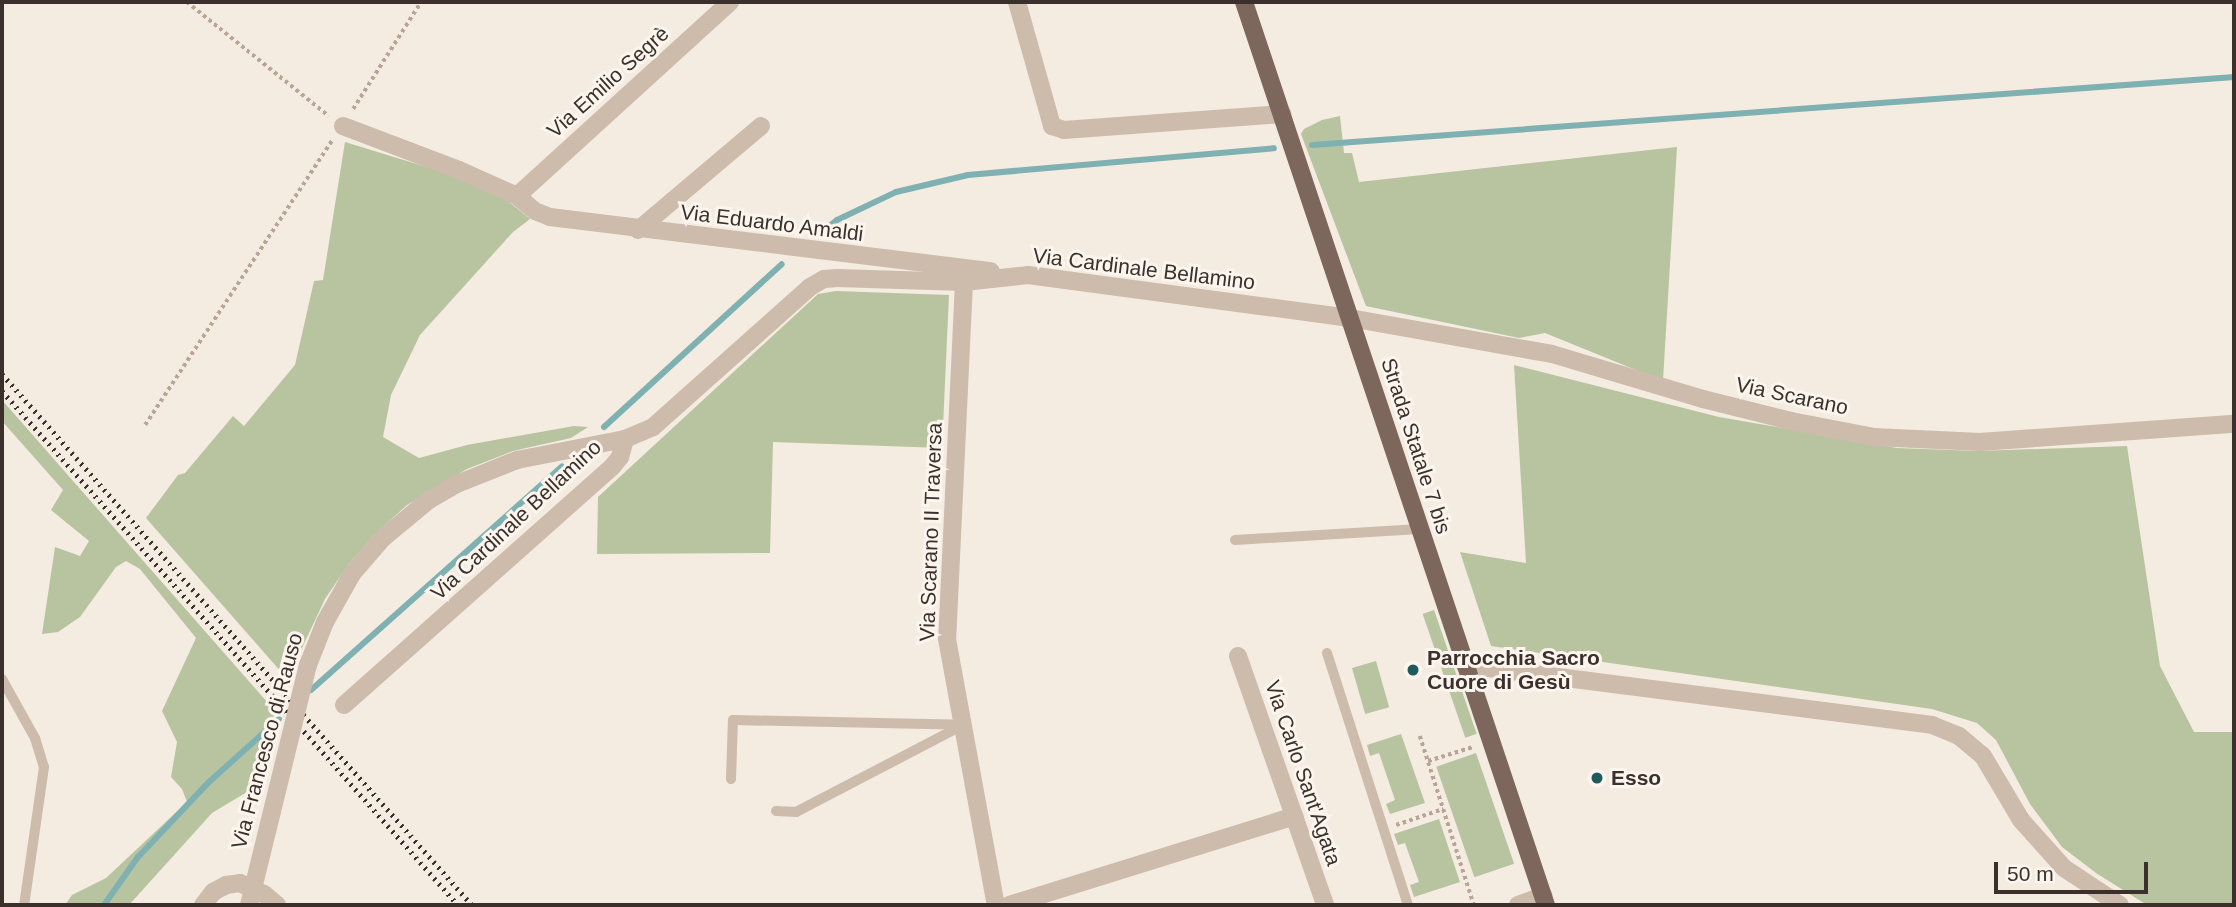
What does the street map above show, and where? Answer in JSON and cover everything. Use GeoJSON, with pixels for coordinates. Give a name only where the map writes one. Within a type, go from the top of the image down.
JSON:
{"type":"FeatureCollection","features":[{"type":"Feature","properties":{"kind":"main road","name":"Strada Statale 7 bis"},"geometry":{"type":"LineString","coordinates":[[1244,2],[1545,901]]}},
{"type":"Feature","properties":{"kind":"street","name":"Via Emilio Segrè"},"geometry":{"type":"LineString","coordinates":[[517,196],[730,2]]}},
{"type":"Feature","properties":{"kind":"street"},"geometry":{"type":"LineString","coordinates":[[1017,2],[1052,126],[1064,130],[1282,114]]}},
{"type":"Feature","properties":{"kind":"street","name":"Via Eduardo Amaldi"},"geometry":{"type":"LineString","coordinates":[[342,126],[459,170],[517,196],[535,211],[550,217],[638,230],[1028,275]]}},
{"type":"Feature","properties":{"kind":"street"},"geometry":{"type":"LineString","coordinates":[[638,230],[761,126]]}},
{"type":"Feature","properties":{"kind":"street","name":"Via Cardinale Bellamino"},"geometry":{"type":"LineString","coordinates":[[344,705],[612,467],[620,457],[625,439],[660,422],[810,287],[824,279],[964,282],[1028,275],[1350,318]]}},
{"type":"Feature","properties":{"kind":"street","name":"Via Scarano II Traversa"},"geometry":{"type":"LineString","coordinates":[[964,282],[947,639],[996,905]]}},
{"type":"Feature","properties":{"kind":"street","name":"Via Scarano"},"geometry":{"type":"LineString","coordinates":[[1350,318],[1552,354],[1703,399],[1791,421],[1874,437],[1980,442],[2234,424]]}},
{"type":"Feature","properties":{"kind":"street","name":"Via Francesco di Rauso"},"geometry":{"type":"LineString","coordinates":[[249,905],[308,665],[325,622],[352,575],[383,538],[429,500],[457,484],[517,460],[625,439]]}},
{"type":"Feature","properties":{"kind":"street","name":"Via Carlo Sant'Agata"},"geometry":{"type":"LineString","coordinates":[[1238,656],[1325,905]]}},
{"type":"Feature","properties":{"kind":"street"},"geometry":{"type":"LineString","coordinates":[[1465,665],[1932,725],[1959,736],[1983,756],[2021,820],[2064,868],[2120,905]]}},
{"type":"Feature","properties":{"kind":"street"},"geometry":{"type":"LineString","coordinates":[[1009,905],[1294,816]]}},
{"type":"Feature","properties":{"kind":"street"},"geometry":{"type":"LineString","coordinates":[[202,905],[213,892],[226,885],[240,883],[264,894],[276,905]]}},
{"type":"Feature","properties":{"kind":"street"},"geometry":{"type":"LineString","coordinates":[[1517,905],[1545,901]]}},
{"type":"Feature","properties":{"kind":"lane"},"geometry":{"type":"LineString","coordinates":[[1235,540],[1420,528]]}},
{"type":"Feature","properties":{"kind":"lane"},"geometry":{"type":"LineString","coordinates":[[1327,653],[1408,905]]}},
{"type":"Feature","properties":{"kind":"lane"},"geometry":{"type":"LineString","coordinates":[[2,679],[39,744],[44,767],[24,905]]}},
{"type":"Feature","properties":{"kind":"lane"},"geometry":{"type":"LineString","coordinates":[[730,779],[733,720],[963,725]]}},
{"type":"Feature","properties":{"kind":"lane"},"geometry":{"type":"LineString","coordinates":[[776,811],[796,812],[963,725]]}},
{"type":"Feature","properties":{"kind":"path"},"geometry":{"type":"LineString","coordinates":[[187,2],[342,126]]}},
{"type":"Feature","properties":{"kind":"path"},"geometry":{"type":"LineString","coordinates":[[145,425],[421,2]]}},
{"type":"Feature","properties":{"kind":"path"},"geometry":{"type":"LineString","coordinates":[[1420,736],[1474,905]]}},
{"type":"Feature","properties":{"kind":"path"},"geometry":{"type":"LineString","coordinates":[[1428,761],[1491,741]]}},
{"type":"Feature","properties":{"kind":"path"},"geometry":{"type":"LineString","coordinates":[[1384,829],[1443,809]]}},
{"type":"Feature","properties":{"kind":"green space"},"geometry":{"type":"Polygon","coordinates":[[[1340,116],[1344,153],[1352,153],[1359,182],[1677,147],[1663,381],[1545,333],[1519,338],[1366,306],[1301,134],[1304,129],[1322,120],[1340,116]]]}},
{"type":"Feature","properties":{"kind":"green space"},"geometry":{"type":"Polygon","coordinates":[[[345,142],[469,180],[502,196],[530,219],[513,232],[420,335],[391,395],[383,437],[419,458],[467,445],[574,426],[588,427],[571,438],[513,451],[467,469],[407,505],[375,534],[348,565],[325,599],[293,667],[282,673],[146,518],[178,475],[185,473],[233,416],[244,426],[295,365],[314,281],[323,280],[345,142]]]}},
{"type":"Feature","properties":{"kind":"green space"},"geometry":{"type":"Polygon","coordinates":[[[836,291],[949,295],[942,448],[773,442],[770,553],[597,554],[598,497],[818,294],[836,291]]]}},
{"type":"Feature","properties":{"kind":"green space"},"geometry":{"type":"Polygon","coordinates":[[[1514,365],[1719,417],[1897,448],[1977,451],[2127,446],[2160,666],[2194,732],[2234,732],[2234,905],[2147,905],[2096,873],[2062,847],[2030,804],[1996,740],[1977,723],[1932,709],[1491,646],[1460,552],[1526,563],[1514,365]]]}},
{"type":"Feature","properties":{"kind":"green space"},"geometry":{"type":"Polygon","coordinates":[[[2,400],[275,711],[252,789],[212,813],[129,905],[65,905],[72,895],[106,878],[187,802],[182,789],[171,777],[177,742],[162,711],[196,638],[140,569],[126,561],[116,567],[80,617],[58,632],[42,634],[55,547],[80,556],[89,541],[51,510],[63,490],[2,421],[2,400]]]}},
{"type":"Feature","properties":{"kind":"green space"},"geometry":{"type":"Polygon","coordinates":[[[1434,610],[1477,734],[1465,738],[1423,614],[1434,610]]]}},
{"type":"Feature","properties":{"kind":"green space"},"geometry":{"type":"Polygon","coordinates":[[[1376,661],[1389,707],[1365,714],[1352,668],[1376,661]]]}},
{"type":"Feature","properties":{"kind":"green space"},"geometry":{"type":"Polygon","coordinates":[[[1401,734],[1425,803],[1390,814],[1386,804],[1395,800],[1379,753],[1370,756],[1367,745],[1401,734]]]}},
{"type":"Feature","properties":{"kind":"green space"},"geometry":{"type":"Polygon","coordinates":[[[1476,753],[1514,864],[1474,877],[1436,767],[1476,753]]]}},
{"type":"Feature","properties":{"kind":"green space"},"geometry":{"type":"Polygon","coordinates":[[[1439,819],[1460,882],[1414,897],[1410,885],[1419,882],[1405,843],[1398,845],[1394,834],[1439,819]]]}},
{"type":"Feature","properties":{"kind":"waterway"},"geometry":{"type":"LineString","coordinates":[[1312,145],[2234,77]]}},
{"type":"Feature","properties":{"kind":"waterway"},"geometry":{"type":"LineString","coordinates":[[818,235],[837,220],[896,192],[968,175],[1274,148]]}},
{"type":"Feature","properties":{"kind":"waterway"},"geometry":{"type":"LineString","coordinates":[[604,427],[782,264]]}},
{"type":"Feature","properties":{"kind":"waterway"},"geometry":{"type":"LineString","coordinates":[[311,690],[562,466]]}},
{"type":"Feature","properties":{"kind":"waterway"},"geometry":{"type":"LineString","coordinates":[[104,905],[138,857],[209,782],[279,719]]}},
{"type":"Feature","properties":{"kind":"railway"},"geometry":{"type":"LineString","coordinates":[[2,374],[472,905]]}},
{"type":"Feature","properties":{"kind":"railway"},"geometry":{"type":"LineString","coordinates":[[2,391],[458,905]]}},
{"type":"Feature","properties":{"kind":"place","name":"Parrocchia Sacro Cuore di Gesù"},"geometry":{"type":"Point","coordinates":[1413,670]}},
{"type":"Feature","properties":{"kind":"place","name":"Esso"},"geometry":{"type":"Point","coordinates":[1597,778]}}]}
